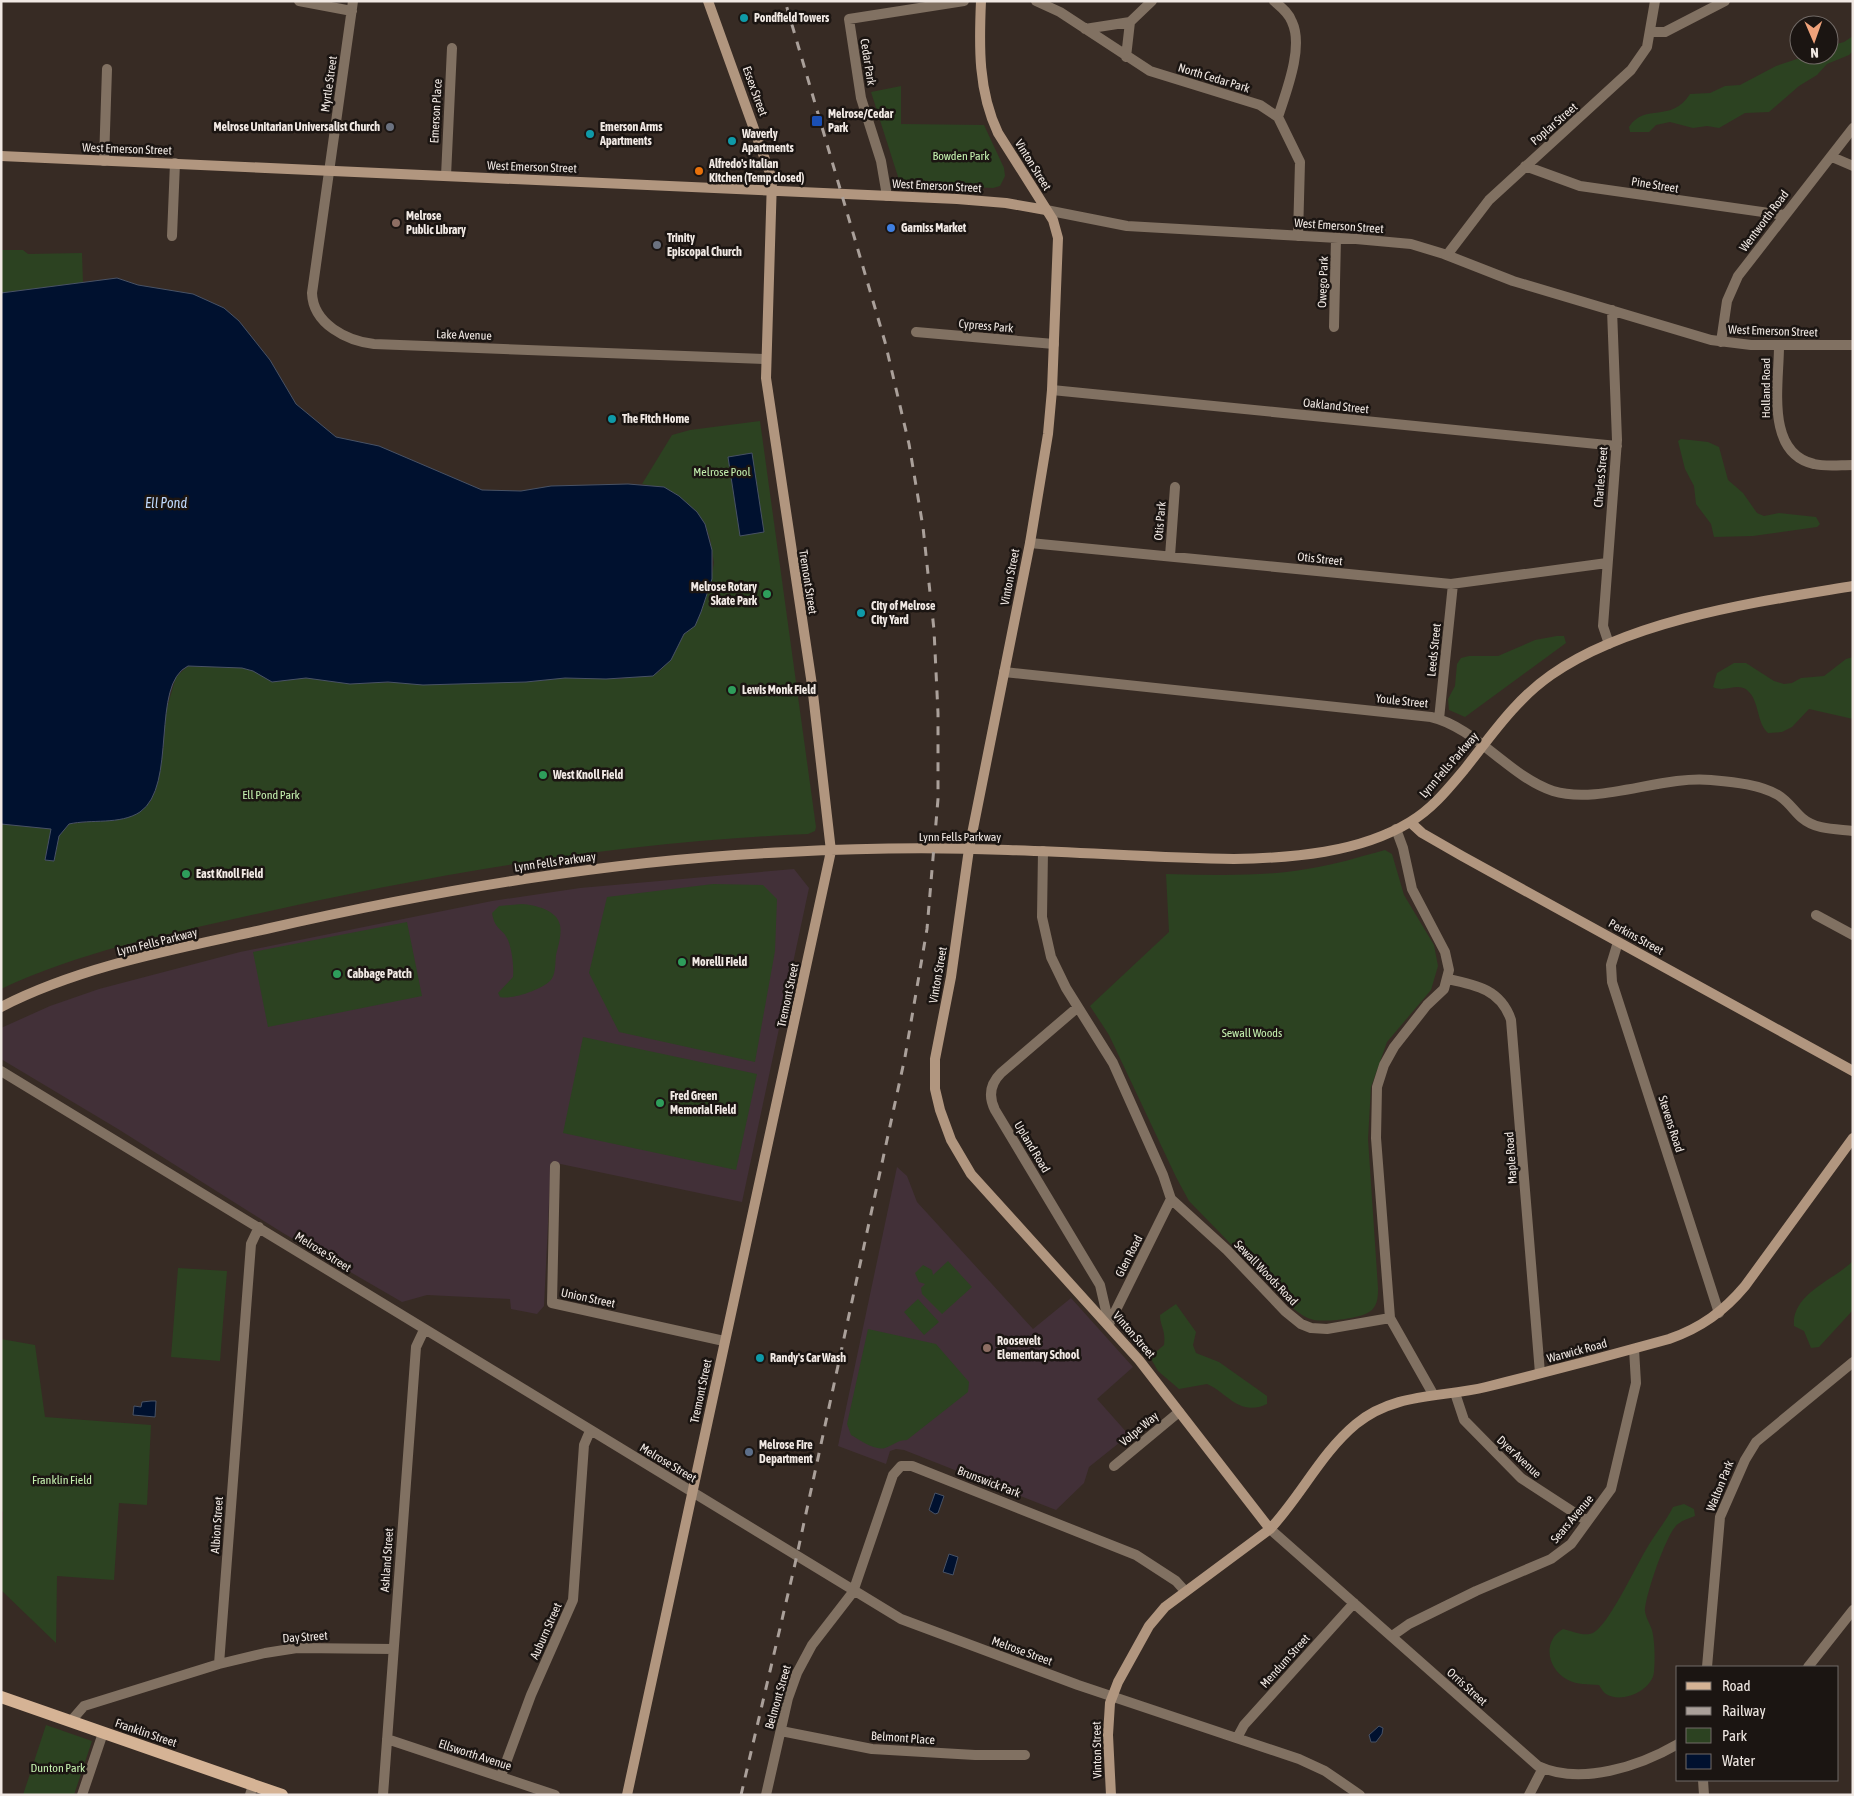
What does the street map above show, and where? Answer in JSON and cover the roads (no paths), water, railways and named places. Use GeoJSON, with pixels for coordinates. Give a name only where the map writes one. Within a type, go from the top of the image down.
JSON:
{"type":"FeatureCollection","features":[{"type":"Feature","properties":{"kind":"main road","name":"Franklin Street"},"geometry":{"type":"LineString","coordinates":[[1,1697],[71,1721],[252,1790],[282,1795]]}},
{"type":"Feature","properties":{"kind":"street"},"geometry":{"type":"LineString","coordinates":[[299,1],[352,6]]}},
{"type":"Feature","properties":{"kind":"street","name":"Essex Street"},"geometry":{"type":"LineString","coordinates":[[708,1],[769,167],[772,190]]}},
{"type":"Feature","properties":{"kind":"street","name":"Cedar Park"},"geometry":{"type":"LineString","coordinates":[[887,196],[861,98],[849,19],[964,1]]}},
{"type":"Feature","properties":{"kind":"street","name":"Vinton Street"},"geometry":{"type":"LineString","coordinates":[[981,1],[980,60],[992,118],[998,133],[1055,225],[1058,236],[1054,344],[1048,434],[1030,543],[969,849],[951,977],[935,1059],[935,1089],[940,1110],[951,1140],[971,1174],[1108,1324],[1180,1412],[1270,1529],[1164,1606],[1154,1618],[1112,1696],[1108,1734],[1111,1795]]}},
{"type":"Feature","properties":{"kind":"street","name":"North Cedar Park"},"geometry":{"type":"LineString","coordinates":[[1036,1],[1052,7],[1126,57],[1156,73],[1260,105],[1278,117]]}},
{"type":"Feature","properties":{"kind":"street"},"geometry":{"type":"LineString","coordinates":[[1086,29],[1130,22],[1152,1]]}},
{"type":"Feature","properties":{"kind":"street"},"geometry":{"type":"LineString","coordinates":[[1274,1],[1293,22],[1296,46],[1290,81],[1278,117],[1300,162],[1298,236]]}},
{"type":"Feature","properties":{"kind":"street","name":"Poplar Street"},"geometry":{"type":"LineString","coordinates":[[1448,255],[1486,203],[1631,70],[1644,54],[1651,32],[1656,1]]}},
{"type":"Feature","properties":{"kind":"street"},"geometry":{"type":"LineString","coordinates":[[1651,32],[1665,32],[1725,1]]}},
{"type":"Feature","properties":{"kind":"street","name":"Myrtle Street"},"geometry":{"type":"LineString","coordinates":[[331,169],[352,6]]}},
{"type":"Feature","properties":{"kind":"street"},"geometry":{"type":"LineString","coordinates":[[1126,57],[1130,22]]}},
{"type":"Feature","properties":{"kind":"street","name":"Emerson Place"},"geometry":{"type":"LineString","coordinates":[[446,176],[452,48]]}},
{"type":"Feature","properties":{"kind":"street"},"geometry":{"type":"LineString","coordinates":[[104,160],[107,69]]}},
{"type":"Feature","properties":{"kind":"street","name":"Wentworth Road"},"geometry":{"type":"LineString","coordinates":[[1721,342],[1725,310],[1734,283],[1784,215],[1832,157],[1853,128]]}},
{"type":"Feature","properties":{"kind":"street","name":"West Emerson Street"},"geometry":{"type":"LineString","coordinates":[[1,156],[331,169],[1000,202],[1127,226],[1411,244],[1448,255],[1513,281],[1721,342],[1778,346],[1853,345]]}},
{"type":"Feature","properties":{"kind":"street"},"geometry":{"type":"LineString","coordinates":[[1832,157],[1853,166]]}},
{"type":"Feature","properties":{"kind":"street"},"geometry":{"type":"LineString","coordinates":[[172,236],[175,163]]}},
{"type":"Feature","properties":{"kind":"street","name":"Pine Street"},"geometry":{"type":"LineString","coordinates":[[1525,166],[1578,186],[1679,202],[1784,215]]}},
{"type":"Feature","properties":{"kind":"street","name":"Lake Avenue"},"geometry":{"type":"LineString","coordinates":[[331,169],[312,297],[317,311],[327,323],[348,338],[374,344],[765,359]]}},
{"type":"Feature","properties":{"kind":"street","name":"Tremont Street"},"geometry":{"type":"LineString","coordinates":[[627,1795],[831,851],[812,685],[769,406],[765,359],[772,190]]}},
{"type":"Feature","properties":{"kind":"street","name":"Owego Park"},"geometry":{"type":"LineString","coordinates":[[1334,327],[1336,238]]}},
{"type":"Feature","properties":{"kind":"street","name":"Charles Street"},"geometry":{"type":"LineString","coordinates":[[1609,644],[1603,626],[1616,446],[1612,310]]}},
{"type":"Feature","properties":{"kind":"street","name":"Cypress Park"},"geometry":{"type":"LineString","coordinates":[[916,332],[1054,344]]}},
{"type":"Feature","properties":{"kind":"street","name":"Holland Road"},"geometry":{"type":"LineString","coordinates":[[1778,346],[1779,421],[1784,442],[1794,454],[1808,462],[1818,465],[1853,465]]}},
{"type":"Feature","properties":{"kind":"street","name":"Oakland Street"},"geometry":{"type":"LineString","coordinates":[[1052,390],[1616,446]]}},
{"type":"Feature","properties":{"kind":"street","name":"Otis Park"},"geometry":{"type":"LineString","coordinates":[[1170,556],[1175,487]]}},
{"type":"Feature","properties":{"kind":"street","name":"Otis Street"},"geometry":{"type":"LineString","coordinates":[[1030,543],[1453,584],[1607,563]]}},
{"type":"Feature","properties":{"kind":"street","name":"Leeds Street"},"geometry":{"type":"LineString","coordinates":[[1439,719],[1453,584]]}},
{"type":"Feature","properties":{"kind":"street","name":"Lynn Fells Parkway"},"geometry":{"type":"LineString","coordinates":[[1,1007],[61,982],[113,966],[262,930],[410,898],[500,882],[615,866],[704,857],[831,851],[969,849],[1213,859],[1261,858],[1334,849],[1369,840],[1396,830],[1410,822],[1440,798],[1510,712],[1535,687],[1568,664],[1609,644],[1646,631],[1710,613],[1853,586]]}},
{"type":"Feature","properties":{"kind":"street","name":"Youle Street"},"geometry":{"type":"LineString","coordinates":[[1004,672],[1439,719],[1483,745],[1526,776],[1560,792],[1588,794],[1687,780],[1711,780],[1771,792],[1782,798],[1803,818],[1814,825],[1853,831]]}},
{"type":"Feature","properties":{"kind":"street","name":"Perkins Street"},"geometry":{"type":"LineString","coordinates":[[1410,822],[1427,836],[1853,1072]]}},
{"type":"Feature","properties":{"kind":"street"},"geometry":{"type":"LineString","coordinates":[[1396,830],[1403,848],[1412,889],[1445,952],[1449,965],[1448,979],[1444,988],[1411,1024],[1394,1047],[1384,1065],[1377,1087],[1376,1138],[1390,1318],[1434,1394]]}},
{"type":"Feature","properties":{"kind":"street","name":"Sewall Woods Road"},"geometry":{"type":"LineString","coordinates":[[1043,851],[1042,897],[1044,933],[1060,977],[1112,1063],[1163,1175],[1171,1199],[1227,1250],[1284,1312],[1301,1324],[1311,1328],[1327,1330],[1390,1318]]}},
{"type":"Feature","properties":{"kind":"street"},"geometry":{"type":"LineString","coordinates":[[1816,915],[1853,935]]}},
{"type":"Feature","properties":{"kind":"street","name":"Stevens Road"},"geometry":{"type":"LineString","coordinates":[[1618,942],[1611,965],[1612,982],[1719,1313]]}},
{"type":"Feature","properties":{"kind":"street","name":"Maple Road"},"geometry":{"type":"LineString","coordinates":[[1448,979],[1479,986],[1492,992],[1506,1007],[1511,1020],[1540,1373]]}},
{"type":"Feature","properties":{"kind":"street","name":"Upland Road"},"geometry":{"type":"LineString","coordinates":[[1078,1007],[998,1076],[992,1086],[991,1098],[995,1110],[1100,1285],[1108,1324]]}},
{"type":"Feature","properties":{"kind":"street","name":"Melrose Street"},"geometry":{"type":"LineString","coordinates":[[1,1071],[854,1592],[916,1626],[1112,1696],[1307,1762],[1360,1795]]}},
{"type":"Feature","properties":{"kind":"street","name":"Warwick Road"},"geometry":{"type":"LineString","coordinates":[[1270,1529],[1336,1444],[1356,1424],[1393,1403],[1434,1394],[1455,1393],[1634,1349],[1690,1332],[1719,1313],[1754,1275],[1853,1138]]}},
{"type":"Feature","properties":{"kind":"street","name":"Union Street"},"geometry":{"type":"LineString","coordinates":[[555,1166],[552,1303],[724,1341]]}},
{"type":"Feature","properties":{"kind":"street","name":"Glen Road"},"geometry":{"type":"LineString","coordinates":[[1108,1324],[1171,1199]]}},
{"type":"Feature","properties":{"kind":"street","name":"Albion Street"},"geometry":{"type":"LineString","coordinates":[[219,1664],[251,1244],[259,1227]]}},
{"type":"Feature","properties":{"kind":"street","name":"Ashland Street"},"geometry":{"type":"LineString","coordinates":[[383,1795],[416,1347],[424,1330]]}},
{"type":"Feature","properties":{"kind":"street","name":"Sears Avenue"},"geometry":{"type":"LineString","coordinates":[[1392,1636],[1418,1620],[1560,1554],[1571,1544],[1587,1520],[1607,1497],[1613,1484],[1636,1383],[1634,1349]]}},
{"type":"Feature","properties":{"kind":"street","name":"Walton Park"},"geometry":{"type":"LineString","coordinates":[[1707,1666],[1720,1517],[1744,1460],[1756,1442],[1853,1362]]}},
{"type":"Feature","properties":{"kind":"street","name":"Dyer Avenue"},"geometry":{"type":"LineString","coordinates":[[1455,1393],[1464,1420],[1522,1478],[1587,1520]]}},
{"type":"Feature","properties":{"kind":"street","name":"Volpe Way"},"geometry":{"type":"LineString","coordinates":[[1114,1466],[1180,1412]]}},
{"type":"Feature","properties":{"kind":"street","name":"Auburn Street"},"geometry":{"type":"LineString","coordinates":[[501,1776],[531,1695],[572,1603],[584,1445],[590,1431]]}},
{"type":"Feature","properties":{"kind":"street","name":"Brunswick Park"},"geometry":{"type":"LineString","coordinates":[[854,1592],[893,1475],[898,1468],[907,1465],[1079,1530],[1136,1555],[1176,1581],[1185,1591]]}},
{"type":"Feature","properties":{"kind":"street","name":"Orris Street"},"geometry":{"type":"LineString","coordinates":[[1270,1529],[1522,1753],[1543,1768],[1568,1772],[1607,1772],[1645,1761],[1676,1745]]}},
{"type":"Feature","properties":{"kind":"street","name":"Belmont Street"},"geometry":{"type":"LineString","coordinates":[[766,1795],[790,1693],[802,1660],[854,1592]]}},
{"type":"Feature","properties":{"kind":"street","name":"Mendum Street"},"geometry":{"type":"LineString","coordinates":[[1238,1738],[1244,1725],[1354,1603]]}},
{"type":"Feature","properties":{"kind":"street"},"geometry":{"type":"LineString","coordinates":[[1809,1666],[1853,1610]]}},
{"type":"Feature","properties":{"kind":"street","name":"Day Street"},"geometry":{"type":"LineString","coordinates":[[219,1664],[265,1653],[298,1648],[393,1649]]}},
{"type":"Feature","properties":{"kind":"street"},"geometry":{"type":"LineString","coordinates":[[71,1721],[84,1706],[219,1664]]}},
{"type":"Feature","properties":{"kind":"street","name":"Belmont Place"},"geometry":{"type":"LineString","coordinates":[[781,1731],[872,1749],[1025,1755]]}},
{"type":"Feature","properties":{"kind":"street"},"geometry":{"type":"LineString","coordinates":[[82,1795],[103,1733]]}},
{"type":"Feature","properties":{"kind":"street","name":"Ellsworth Avenue"},"geometry":{"type":"LineString","coordinates":[[387,1739],[555,1795]]}},
{"type":"Feature","properties":{"kind":"street"},"geometry":{"type":"LineString","coordinates":[[1529,1795],[1543,1768]]}},
{"type":"Feature","properties":{"kind":"street"},"geometry":{"type":"LineString","coordinates":[[1703,1781],[1704,1795]]}},
{"type":"Feature","properties":{"kind":"water","name":"Ell Pond"},"geometry":{"type":"Polygon","coordinates":[[[117,278],[138,285],[193,294],[224,308],[239,321],[270,360],[296,404],[336,437],[379,446],[482,490],[521,491],[551,486],[628,484],[664,487],[679,496],[697,512],[705,524],[712,550],[712,579],[695,626],[684,634],[671,660],[653,676],[423,685],[388,682],[350,684],[306,678],[272,682],[253,671],[242,668],[188,666],[177,676],[170,693],[166,713],[162,759],[158,781],[151,799],[140,812],[124,819],[69,824],[59,836],[54,861],[45,860],[51,829],[1,824],[1,293],[117,278]]]}},
{"type":"Feature","properties":{"kind":"water"},"geometry":{"type":"Polygon","coordinates":[[[752,453],[764,532],[740,536],[728,457],[752,453]]]}},
{"type":"Feature","properties":{"kind":"water"},"geometry":{"type":"Polygon","coordinates":[[[156,1401],[155,1417],[133,1415],[134,1406],[141,1407],[142,1402],[156,1401]]]}},
{"type":"Feature","properties":{"kind":"water"},"geometry":{"type":"Polygon","coordinates":[[[935,1493],[944,1496],[938,1513],[935,1514],[929,1510],[935,1493]]]}},
{"type":"Feature","properties":{"kind":"water"},"geometry":{"type":"Polygon","coordinates":[[[949,1554],[958,1557],[953,1575],[943,1572],[949,1554]]]}},
{"type":"Feature","properties":{"kind":"water"},"geometry":{"type":"Polygon","coordinates":[[[1379,1726],[1383,1728],[1382,1734],[1376,1742],[1371,1742],[1369,1735],[1379,1726]]]}},
{"type":"Feature","properties":{"kind":"railway"},"geometry":{"type":"LineString","coordinates":[[741,1795],[795,1564],[905,1057],[927,929],[938,799],[938,713],[934,630],[923,527],[909,444],[885,342],[785,1]]}},
{"type":"Feature","properties":{"kind":"place","name":"Pondfield Towers"},"geometry":{"type":"Point","coordinates":[744,18]}},
{"type":"Feature","properties":{"kind":"place","name":"Melrose/Cedar Park"},"geometry":{"type":"Point","coordinates":[817,121]}},
{"type":"Feature","properties":{"kind":"place","name":"Melrose Unitarian Universalist Church"},"geometry":{"type":"Point","coordinates":[390,127]}},
{"type":"Feature","properties":{"kind":"place","name":"Emerson Arms Apartments"},"geometry":{"type":"Point","coordinates":[590,134]}},
{"type":"Feature","properties":{"kind":"place","name":"Waverly Apartments"},"geometry":{"type":"Point","coordinates":[732,141]}},
{"type":"Feature","properties":{"kind":"place","name":"Alfredo's Italian Kitchen (Temp closed)"},"geometry":{"type":"Point","coordinates":[699,171]}},
{"type":"Feature","properties":{"kind":"place","name":"Melrose Public Library"},"geometry":{"type":"Point","coordinates":[396,223]}},
{"type":"Feature","properties":{"kind":"place","name":"Garniss Market"},"geometry":{"type":"Point","coordinates":[891,228]}},
{"type":"Feature","properties":{"kind":"place","name":"Trinity Episcopal Church"},"geometry":{"type":"Point","coordinates":[657,245]}},
{"type":"Feature","properties":{"kind":"place","name":"The Fitch Home"},"geometry":{"type":"Point","coordinates":[612,419]}},
{"type":"Feature","properties":{"kind":"place","name":"Melrose Rotary Skate Park"},"geometry":{"type":"Point","coordinates":[767,594]}},
{"type":"Feature","properties":{"kind":"place","name":"City of Melrose City Yard"},"geometry":{"type":"Point","coordinates":[861,613]}},
{"type":"Feature","properties":{"kind":"place","name":"Lewis Monk Field"},"geometry":{"type":"Point","coordinates":[732,690]}},
{"type":"Feature","properties":{"kind":"place","name":"West Knoll Field"},"geometry":{"type":"Point","coordinates":[543,775]}},
{"type":"Feature","properties":{"kind":"place","name":"East Knoll Field"},"geometry":{"type":"Point","coordinates":[186,874]}},
{"type":"Feature","properties":{"kind":"place","name":"Morelli Field"},"geometry":{"type":"Point","coordinates":[682,962]}},
{"type":"Feature","properties":{"kind":"place","name":"Cabbage Patch"},"geometry":{"type":"Point","coordinates":[337,974]}},
{"type":"Feature","properties":{"kind":"place","name":"Fred Green Memorial Field"},"geometry":{"type":"Point","coordinates":[660,1103]}},
{"type":"Feature","properties":{"kind":"place","name":"Roosevelt Elementary School"},"geometry":{"type":"Point","coordinates":[987,1348]}},
{"type":"Feature","properties":{"kind":"place","name":"Randy's Car Wash"},"geometry":{"type":"Point","coordinates":[760,1358]}},
{"type":"Feature","properties":{"kind":"place","name":"Melrose Fire Department"},"geometry":{"type":"Point","coordinates":[749,1452]}},
{"type":"Feature","properties":{"kind":"park label","name":"Bowden Park"},"geometry":{"type":"Point","coordinates":[961,156]}},
{"type":"Feature","properties":{"kind":"park label","name":"Melrose Pool"},"geometry":{"type":"Point","coordinates":[722,472]}},
{"type":"Feature","properties":{"kind":"park label","name":"Ell Pond Park"},"geometry":{"type":"Point","coordinates":[271,795]}},
{"type":"Feature","properties":{"kind":"park label","name":"Sewall Woods"},"geometry":{"type":"Point","coordinates":[1252,1033]}},
{"type":"Feature","properties":{"kind":"park label","name":"Franklin Field"},"geometry":{"type":"Point","coordinates":[62,1480]}},
{"type":"Feature","properties":{"kind":"park label","name":"Dunton Park"},"geometry":{"type":"Point","coordinates":[58,1768]}}]}
